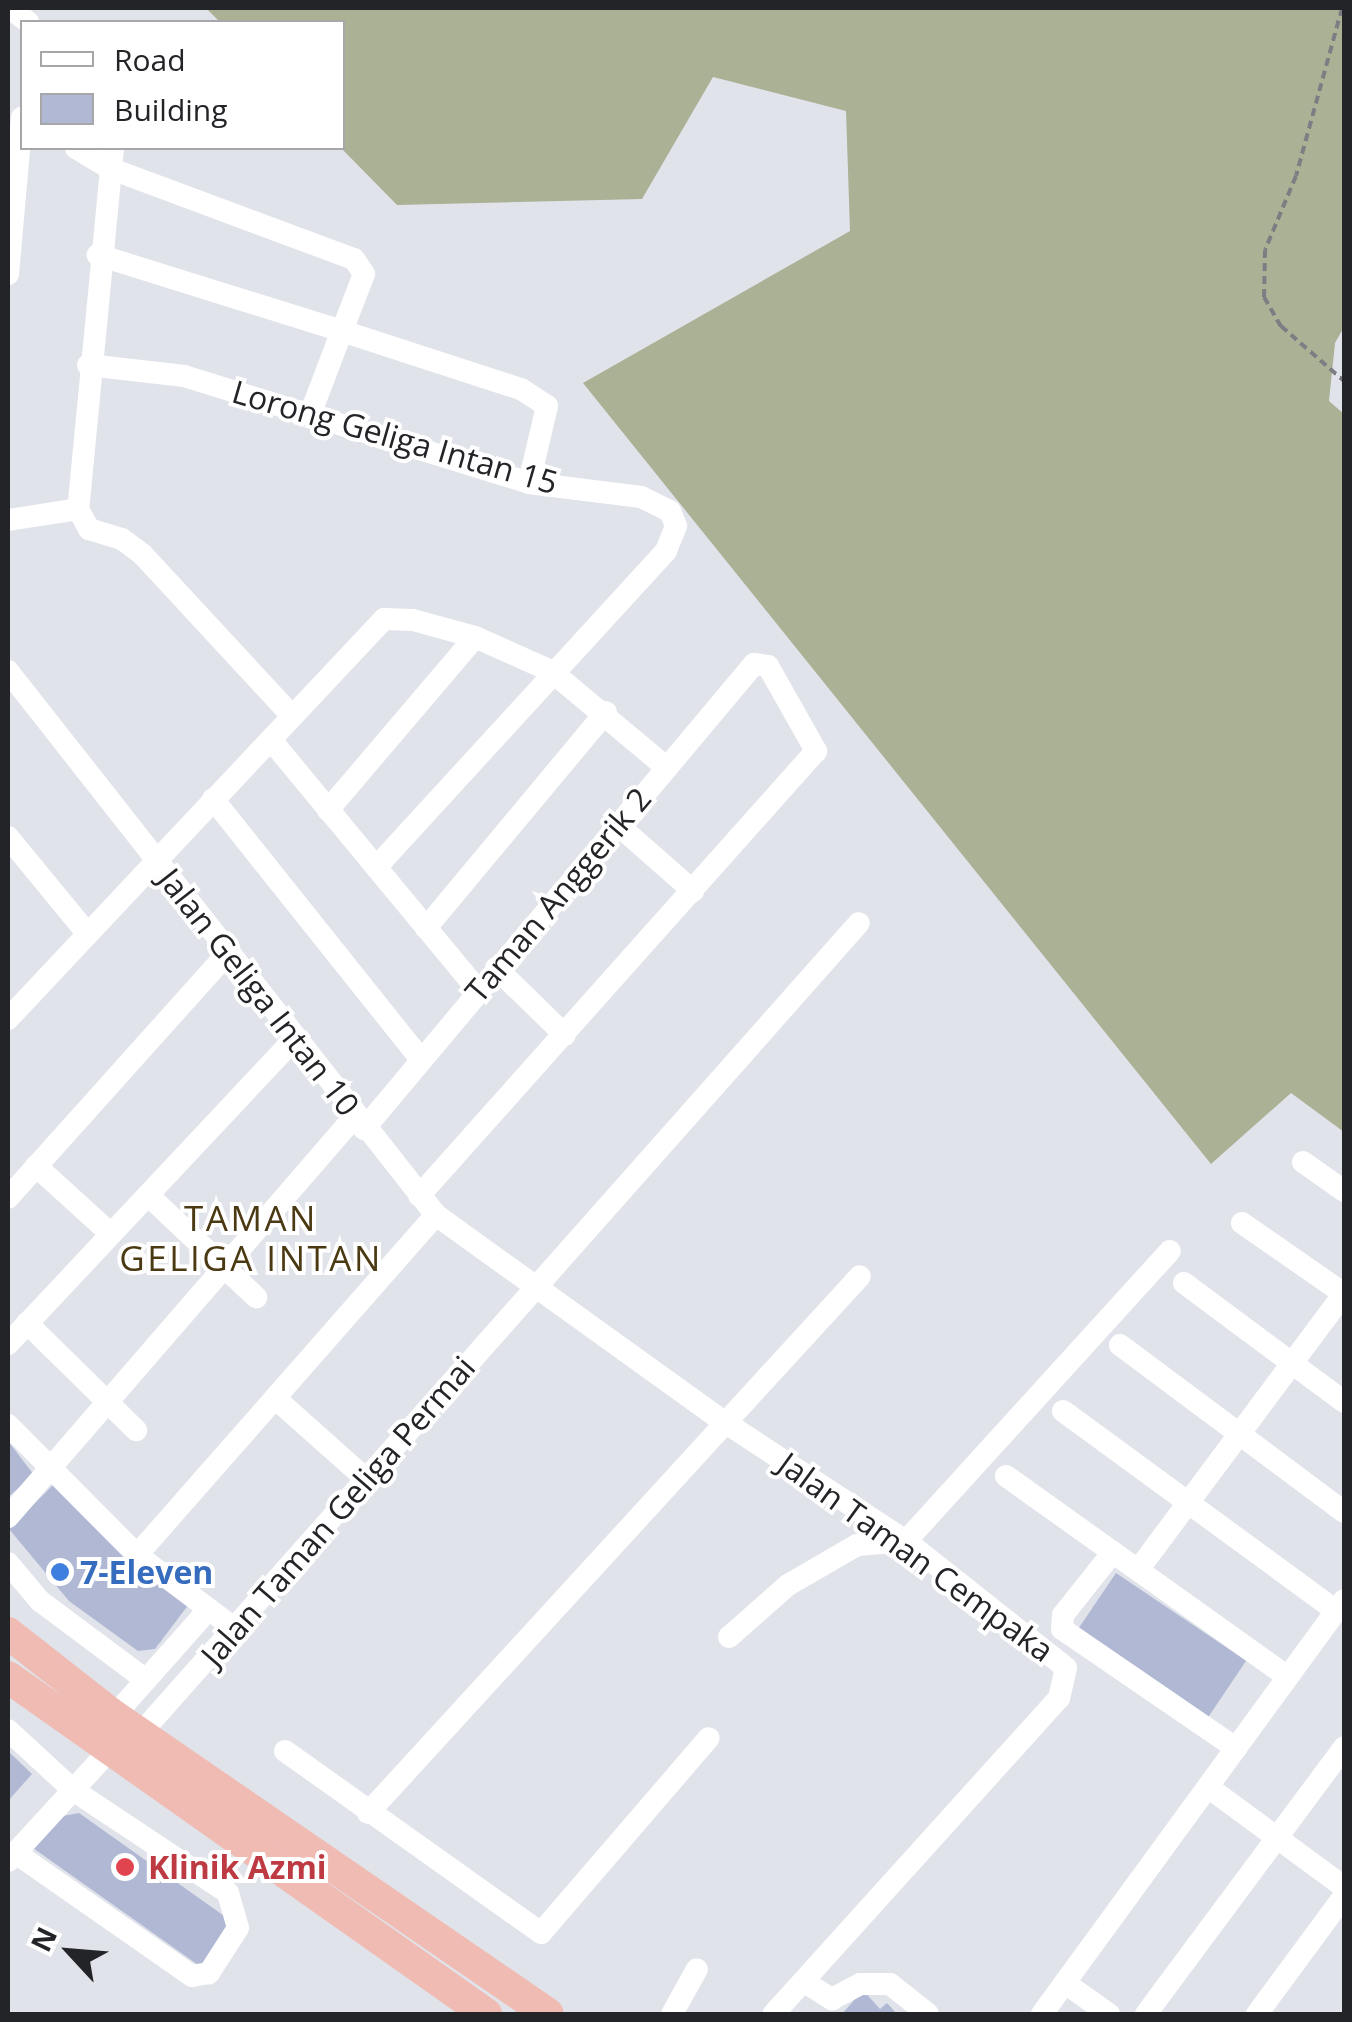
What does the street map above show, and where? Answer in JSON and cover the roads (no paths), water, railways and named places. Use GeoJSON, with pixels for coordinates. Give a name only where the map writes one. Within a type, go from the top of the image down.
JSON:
{"type":"FeatureCollection","features":[{"type":"Feature","properties":{"kind":"highway"},"geometry":{"type":"LineString","coordinates":[[8,1633],[127,1724],[548,2014]]}},
{"type":"Feature","properties":{"kind":"highway"},"geometry":{"type":"LineString","coordinates":[[8,1676],[108,1752],[486,2014]]}},
{"type":"Feature","properties":{"kind":"street"},"geometry":{"type":"LineString","coordinates":[[8,274],[10,214],[20,132]]}},
{"type":"Feature","properties":{"kind":"street"},"geometry":{"type":"LineString","coordinates":[[83,150],[111,158],[362,264],[342,332],[311,412]]}},
{"type":"Feature","properties":{"kind":"street"},"geometry":{"type":"LineString","coordinates":[[111,158],[98,255],[78,509],[89,529],[122,539],[143,555],[195,619],[292,716]]}},
{"type":"Feature","properties":{"kind":"street"},"geometry":{"type":"LineString","coordinates":[[98,255],[543,400],[548,415],[529,483]]}},
{"type":"Feature","properties":{"kind":"street","name":"Lorong Geliga Intan 15"},"geometry":{"type":"LineString","coordinates":[[88,365],[184,376],[311,412],[529,483],[653,500],[670,511],[676,526],[666,551],[551,671]]}},
{"type":"Feature","properties":{"kind":"street"},"geometry":{"type":"LineString","coordinates":[[8,520],[78,509]]}},
{"type":"Feature","properties":{"kind":"street"},"geometry":{"type":"LineString","coordinates":[[9,1015],[155,856],[384,620],[413,620],[474,637],[551,671],[606,712],[666,767]]}},
{"type":"Feature","properties":{"kind":"street"},"geometry":{"type":"LineString","coordinates":[[328,810],[474,637]]}},
{"type":"Feature","properties":{"kind":"street","name":"Taman Anggerik 2"},"geometry":{"type":"LineString","coordinates":[[8,1517],[224,1267],[420,1058],[754,664],[768,666],[816,751],[693,891]]}},
{"type":"Feature","properties":{"kind":"street","name":"Jalan Geliga Intan 10"},"geometry":{"type":"LineString","coordinates":[[8,671],[419,1196],[436,1215],[535,1288]]}},
{"type":"Feature","properties":{"kind":"street"},"geometry":{"type":"LineString","coordinates":[[376,867],[551,671]]}},
{"type":"Feature","properties":{"kind":"street"},"geometry":{"type":"LineString","coordinates":[[426,928],[606,712]]}},
{"type":"Feature","properties":{"kind":"street"},"geometry":{"type":"LineString","coordinates":[[271,740],[478,990]]}},
{"type":"Feature","properties":{"kind":"street"},"geometry":{"type":"LineString","coordinates":[[212,799],[420,1058]]}},
{"type":"Feature","properties":{"kind":"street"},"geometry":{"type":"LineString","coordinates":[[419,1196],[693,891],[618,825]]}},
{"type":"Feature","properties":{"kind":"street"},"geometry":{"type":"LineString","coordinates":[[8,837],[86,932]]}},
{"type":"Feature","properties":{"kind":"street","name":"Jalan Taman Geliga Permai"},"geometry":{"type":"LineString","coordinates":[[127,1724],[234,1628],[859,924]]}},
{"type":"Feature","properties":{"kind":"street"},"geometry":{"type":"LineString","coordinates":[[8,1198],[230,952]]}},
{"type":"Feature","properties":{"kind":"street"},"geometry":{"type":"LineString","coordinates":[[496,968],[565,1035]]}},
{"type":"Feature","properties":{"kind":"street"},"geometry":{"type":"LineString","coordinates":[[8,1344],[294,1039]]}},
{"type":"Feature","properties":{"kind":"street"},"geometry":{"type":"LineString","coordinates":[[1304,1162],[1344,1191]]}},
{"type":"Feature","properties":{"kind":"street"},"geometry":{"type":"LineString","coordinates":[[36,1166],[111,1234]]}},
{"type":"Feature","properties":{"kind":"street"},"geometry":{"type":"LineString","coordinates":[[148,1195],[256,1297]]}},
{"type":"Feature","properties":{"kind":"street"},"geometry":{"type":"LineString","coordinates":[[137,1555],[436,1215]]}},
{"type":"Feature","properties":{"kind":"street"},"geometry":{"type":"LineString","coordinates":[[1138,1570],[1344,1294],[1242,1222]]}},
{"type":"Feature","properties":{"kind":"street"},"geometry":{"type":"LineString","coordinates":[[729,1637],[788,1585],[858,1545],[906,1541],[1170,1251]]}},
{"type":"Feature","properties":{"kind":"street"},"geometry":{"type":"LineString","coordinates":[[368,1813],[723,1421],[860,1276]]}},
{"type":"Feature","properties":{"kind":"street"},"geometry":{"type":"LineString","coordinates":[[1184,1283],[1344,1402]]}},
{"type":"Feature","properties":{"kind":"street","name":"Jalan Taman Cempaka"},"geometry":{"type":"LineString","coordinates":[[535,1288],[723,1421],[906,1541],[1060,1659],[1066,1686],[806,1982],[773,2014]]}},
{"type":"Feature","properties":{"kind":"street"},"geometry":{"type":"LineString","coordinates":[[27,1323],[136,1430]]}},
{"type":"Feature","properties":{"kind":"street"},"geometry":{"type":"LineString","coordinates":[[1120,1346],[1344,1512]]}},
{"type":"Feature","properties":{"kind":"street"},"geometry":{"type":"LineString","coordinates":[[275,1398],[366,1479]]}},
{"type":"Feature","properties":{"kind":"street"},"geometry":{"type":"LineString","coordinates":[[1042,2014],[1340,1605],[1188,1503],[1063,1411]]}},
{"type":"Feature","properties":{"kind":"street"},"geometry":{"type":"LineString","coordinates":[[8,1425],[137,1555],[234,1628]]}},
{"type":"Feature","properties":{"kind":"street"},"geometry":{"type":"LineString","coordinates":[[1006,1476],[1288,1677]]}},
{"type":"Feature","properties":{"kind":"street"},"geometry":{"type":"LineString","coordinates":[[1113,1552],[1063,1615],[1062,1629],[1236,1748]]}},
{"type":"Feature","properties":{"kind":"street"},"geometry":{"type":"LineString","coordinates":[[8,1563],[40,1601],[142,1677]]}},
{"type":"Feature","properties":{"kind":"street"},"geometry":{"type":"LineString","coordinates":[[127,1724],[142,1677],[210,1609]]}},
{"type":"Feature","properties":{"kind":"street"},"geometry":{"type":"LineString","coordinates":[[8,1730],[73,1790],[228,1893],[237,1908],[238,1928],[199,1978],[10,1858],[73,1790],[108,1752]]}},
{"type":"Feature","properties":{"kind":"street"},"geometry":{"type":"LineString","coordinates":[[285,1751],[541,1934],[709,1738]]}},
{"type":"Feature","properties":{"kind":"street"},"geometry":{"type":"LineString","coordinates":[[1146,2014],[1344,1747]]}},
{"type":"Feature","properties":{"kind":"street"},"geometry":{"type":"LineString","coordinates":[[1208,1786],[1344,1887]]}},
{"type":"Feature","properties":{"kind":"street"},"geometry":{"type":"LineString","coordinates":[[1258,2014],[1344,1896]]}},
{"type":"Feature","properties":{"kind":"street"},"geometry":{"type":"LineString","coordinates":[[672,2014],[697,1969]]}},
{"type":"Feature","properties":{"kind":"street"},"geometry":{"type":"LineString","coordinates":[[806,1982],[832,1999],[860,1984],[890,1984],[928,2014]]}},
{"type":"Feature","properties":{"kind":"street"},"geometry":{"type":"LineString","coordinates":[[1065,1983],[1109,2014]]}},
{"type":"Feature","properties":{"kind":"place","name":"7-Eleven"},"geometry":{"type":"Point","coordinates":[60,1572]}},
{"type":"Feature","properties":{"kind":"place","name":"Klinik Azmi"},"geometry":{"type":"Point","coordinates":[125,1867]}},
{"type":"Feature","properties":{"kind":"district","name":"TAMAN GELIGA INTAN"},"geometry":{"type":"Point","coordinates":[251,1238]}}]}
